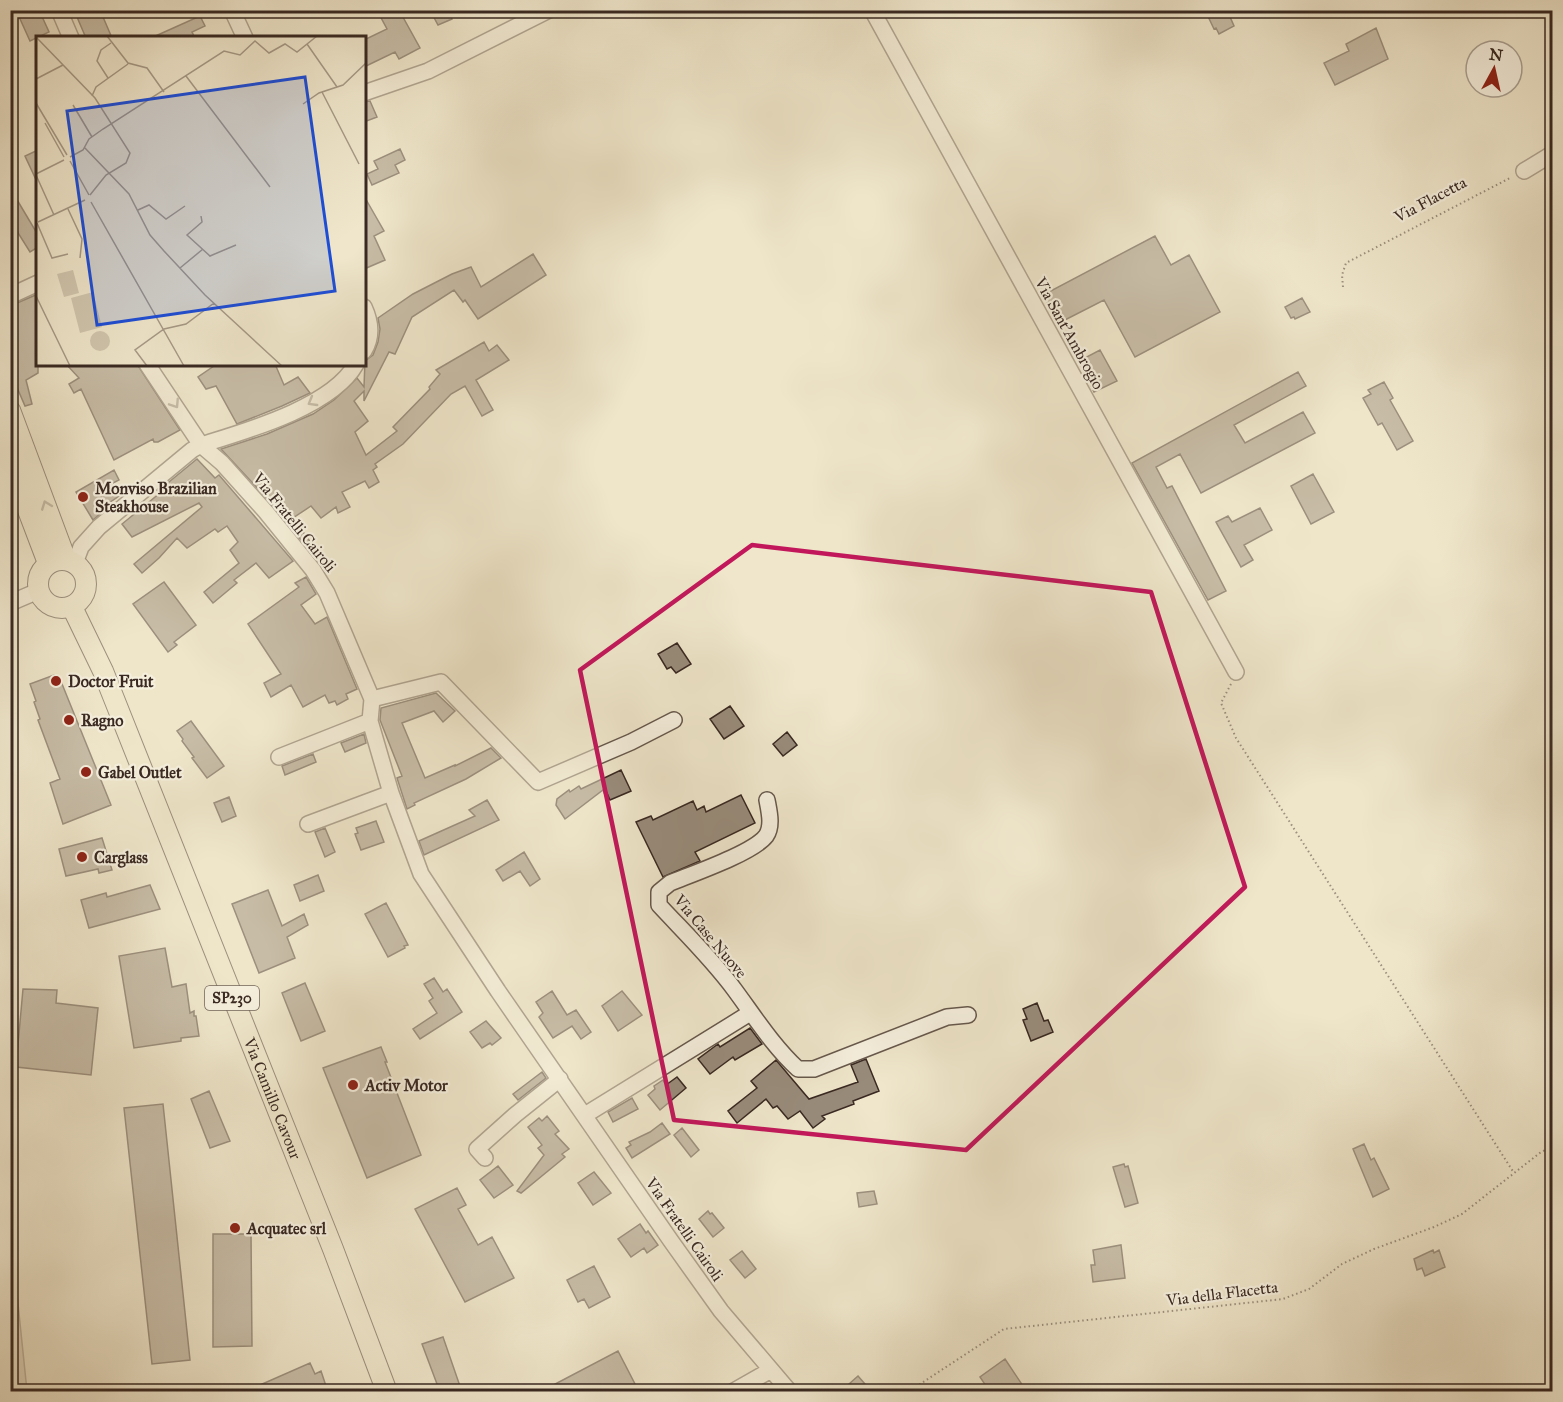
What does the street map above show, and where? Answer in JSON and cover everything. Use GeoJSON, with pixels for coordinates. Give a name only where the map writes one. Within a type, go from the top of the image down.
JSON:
{"type":"FeatureCollection","features":[{"type":"Feature","properties":{"kind":"main road"},"geometry":{"type":"LineString","coordinates":[[10,410],[63,562]]}},
{"type":"Feature","properties":{"kind":"main road"},"geometry":{"type":"LineString","coordinates":[[10,463],[63,562],[85,575],[86,590],[83,597],[72,607],[55,608],[42,599],[38,591],[39,575],[63,562]]}},
{"type":"Feature","properties":{"kind":"main road","name":"Via Camillo Cavour"},"geometry":{"type":"LineString","coordinates":[[72,607],[103,671],[387,1392]]}},
{"type":"Feature","properties":{"kind":"street"},"geometry":{"type":"LineString","coordinates":[[59,10],[70,36]]}},
{"type":"Feature","properties":{"kind":"street"},"geometry":{"type":"LineString","coordinates":[[232,10],[244,36]]}},
{"type":"Feature","properties":{"kind":"street"},"geometry":{"type":"LineString","coordinates":[[366,92],[428,71],[549,10]]}},
{"type":"Feature","properties":{"kind":"street","name":"Via Sant'Ambrogio"},"geometry":{"type":"LineString","coordinates":[[872,10],[1236,672]]}},
{"type":"Feature","properties":{"kind":"street"},"geometry":{"type":"LineString","coordinates":[[1524,171],[1552,154]]}},
{"type":"Feature","properties":{"kind":"street"},"geometry":{"type":"LineString","coordinates":[[10,296],[36,284]]}},
{"type":"Feature","properties":{"kind":"street"},"geometry":{"type":"LineString","coordinates":[[366,313],[371,329],[366,348]]}},
{"type":"Feature","properties":{"kind":"street","name":"Via Fratelli Cairoli"},"geometry":{"type":"LineString","coordinates":[[148,366],[201,445],[222,463],[313,570],[333,604],[372,699],[370,721],[391,793],[421,874],[498,991],[721,1311],[790,1392]]}},
{"type":"Feature","properties":{"kind":"street"},"geometry":{"type":"LineString","coordinates":[[63,562],[99,527],[201,445],[293,412],[334,388],[354,366]]}},
{"type":"Feature","properties":{"kind":"street"},"geometry":{"type":"LineString","coordinates":[[10,603],[38,591]]}},
{"type":"Feature","properties":{"kind":"street"},"geometry":{"type":"LineString","coordinates":[[372,699],[441,682],[538,782],[631,742],[674,720]]}},
{"type":"Feature","properties":{"kind":"street"},"geometry":{"type":"LineString","coordinates":[[279,757],[370,721]]}},
{"type":"Feature","properties":{"kind":"street"},"geometry":{"type":"LineString","coordinates":[[308,824],[391,793]]}},
{"type":"Feature","properties":{"kind":"street","name":"Via Case Nuove"},"geometry":{"type":"LineString","coordinates":[[767,800],[771,820],[767,835],[753,847],[670,883],[659,892],[659,905],[733,987],[750,1013],[798,1069],[814,1069],[947,1017],[968,1014]]}},
{"type":"Feature","properties":{"kind":"street"},"geometry":{"type":"LineString","coordinates":[[585,1115],[750,1013]]}},
{"type":"Feature","properties":{"kind":"street"},"geometry":{"type":"LineString","coordinates":[[485,1158],[477,1149],[514,1115],[560,1079]]}},
{"type":"Feature","properties":{"kind":"street"},"geometry":{"type":"LineString","coordinates":[[732,1392],[771,1370]]}},
{"type":"Feature","properties":{"kind":"path","name":"Via Flacetta"},"geometry":{"type":"LineString","coordinates":[[1343,287],[1342,275],[1346,263],[1524,171]]}},
{"type":"Feature","properties":{"kind":"path"},"geometry":{"type":"LineString","coordinates":[[1236,672],[1221,703],[1232,729],[1327,883],[1514,1173]]}},
{"type":"Feature","properties":{"kind":"path","name":"Via della Flacetta"},"geometry":{"type":"LineString","coordinates":[[908,1392],[1004,1329],[1283,1299],[1309,1289],[1342,1264],[1462,1214],[1542,1152],[1552,1147]]}},
{"type":"Feature","properties":{"kind":"highlighted area"},"geometry":{"type":"Polygon","coordinates":[[[752,545],[1151,592],[1245,887],[966,1150],[674,1120],[580,670],[752,545]]]}},
{"type":"Feature","properties":{"kind":"shaded area"},"geometry":{"type":"Polygon","coordinates":[[[11,1236],[27,1391],[11,1391],[11,1236]]]}},
{"type":"Feature","properties":{"kind":"building"},"geometry":{"type":"Polygon","coordinates":[[[16,10],[39,10],[49,32],[36,36],[30,41],[16,10]]]}},
{"type":"Feature","properties":{"kind":"building"},"geometry":{"type":"Polygon","coordinates":[[[74,10],[100,10],[111,36],[85,36],[74,10]]]}},
{"type":"Feature","properties":{"kind":"building"},"geometry":{"type":"Polygon","coordinates":[[[385,10],[399,10],[420,48],[399,59],[395,52],[366,66],[366,39],[387,29],[379,14],[385,10]]]}},
{"type":"Feature","properties":{"kind":"building"},"geometry":{"type":"Polygon","coordinates":[[[430,10],[449,10],[452,19],[438,25],[430,10]]]}},
{"type":"Feature","properties":{"kind":"building"},"geometry":{"type":"Polygon","coordinates":[[[1205,10],[1227,10],[1234,26],[1219,34],[1205,10]]]}},
{"type":"Feature","properties":{"kind":"building"},"geometry":{"type":"Polygon","coordinates":[[[200,16],[205,26],[192,32],[194,36],[155,36],[200,16]]]}},
{"type":"Feature","properties":{"kind":"building"},"geometry":{"type":"Polygon","coordinates":[[[1376,28],[1388,59],[1335,85],[1324,63],[1349,51],[1346,44],[1376,28]]]}},
{"type":"Feature","properties":{"kind":"building"},"geometry":{"type":"Polygon","coordinates":[[[370,101],[377,117],[366,121],[366,102],[370,101]]]}},
{"type":"Feature","properties":{"kind":"building"},"geometry":{"type":"Polygon","coordinates":[[[400,149],[405,160],[395,165],[399,173],[372,185],[367,174],[378,169],[374,161],[400,149]]]}},
{"type":"Feature","properties":{"kind":"building"},"geometry":{"type":"Polygon","coordinates":[[[36,151],[36,180],[25,156],[36,151]]]}},
{"type":"Feature","properties":{"kind":"building"},"geometry":{"type":"Polygon","coordinates":[[[10,188],[36,232],[36,248],[30,252],[10,220],[10,188]]]}},
{"type":"Feature","properties":{"kind":"building"},"geometry":{"type":"Polygon","coordinates":[[[366,200],[384,231],[374,236],[385,260],[366,268],[366,200]]]}},
{"type":"Feature","properties":{"kind":"building"},"geometry":{"type":"Polygon","coordinates":[[[1155,236],[1171,265],[1189,255],[1220,312],[1135,357],[1104,300],[1059,323],[1043,295],[1155,236]]]}},
{"type":"Feature","properties":{"kind":"building"},"geometry":{"type":"Polygon","coordinates":[[[533,254],[546,275],[478,319],[465,300],[463,302],[454,290],[412,317],[395,354],[389,352],[364,401],[364,391],[354,401],[368,421],[355,432],[366,455],[397,431],[393,427],[430,389],[429,387],[440,374],[436,370],[484,342],[489,351],[497,345],[509,360],[476,380],[493,410],[482,416],[465,386],[451,394],[403,444],[375,464],[377,467],[373,470],[379,482],[369,488],[365,481],[342,492],[350,507],[338,513],[336,507],[321,518],[311,506],[293,518],[314,547],[309,550],[273,505],[221,449],[267,434],[313,414],[334,400],[357,378],[364,387],[366,360],[373,355],[378,342],[380,329],[378,318],[413,294],[471,267],[481,287],[533,254]]]}},
{"type":"Feature","properties":{"kind":"building"},"geometry":{"type":"Polygon","coordinates":[[[36,295],[36,366],[38,366],[38,373],[26,380],[32,404],[25,406],[10,371],[10,306],[36,295]]]}},
{"type":"Feature","properties":{"kind":"building"},"geometry":{"type":"Polygon","coordinates":[[[1302,298],[1310,312],[1295,319],[1291,318],[1285,307],[1302,298]]]}},
{"type":"Feature","properties":{"kind":"building"},"geometry":{"type":"Polygon","coordinates":[[[1100,350],[1117,381],[1094,392],[1079,361],[1100,350]]]}},
{"type":"Feature","properties":{"kind":"building"},"geometry":{"type":"Polygon","coordinates":[[[68,366],[138,366],[180,430],[158,442],[154,442],[153,439],[114,460],[81,389],[74,393],[69,384],[79,378],[68,366]]]}},
{"type":"Feature","properties":{"kind":"building"},"geometry":{"type":"Polygon","coordinates":[[[214,366],[276,366],[284,385],[298,377],[310,393],[237,424],[216,386],[206,389],[198,377],[214,366]]]}},
{"type":"Feature","properties":{"kind":"building"},"geometry":{"type":"Polygon","coordinates":[[[1298,372],[1306,386],[1234,425],[1245,443],[1303,412],[1315,433],[1201,493],[1180,454],[1156,467],[1167,488],[1172,486],[1226,591],[1208,600],[1132,463],[1298,372]]]}},
{"type":"Feature","properties":{"kind":"building"},"geometry":{"type":"Polygon","coordinates":[[[1384,382],[1393,398],[1390,400],[1413,441],[1397,450],[1382,423],[1378,425],[1363,398],[1371,394],[1368,390],[1384,382]]]}},
{"type":"Feature","properties":{"kind":"building"},"geometry":{"type":"Polygon","coordinates":[[[197,459],[215,478],[219,475],[293,561],[269,578],[256,563],[234,580],[237,583],[213,603],[204,592],[239,563],[230,550],[238,542],[227,526],[218,532],[215,529],[187,548],[177,538],[142,573],[134,564],[202,507],[199,503],[132,537],[122,524],[197,459]]]}},
{"type":"Feature","properties":{"kind":"building"},"geometry":{"type":"Polygon","coordinates":[[[114,470],[119,480],[111,484],[119,496],[93,520],[76,492],[114,470]]]}},
{"type":"Feature","properties":{"kind":"building"},"geometry":{"type":"Polygon","coordinates":[[[1313,474],[1334,512],[1311,524],[1291,486],[1313,474]]]}},
{"type":"Feature","properties":{"kind":"building"},"geometry":{"type":"Polygon","coordinates":[[[1260,508],[1272,530],[1244,545],[1253,560],[1241,567],[1216,522],[1228,516],[1232,522],[1260,508]]]}},
{"type":"Feature","properties":{"kind":"building"},"geometry":{"type":"Polygon","coordinates":[[[306,577],[316,594],[301,605],[315,624],[327,617],[357,689],[346,694],[348,699],[337,705],[335,701],[329,703],[325,695],[303,707],[291,685],[271,697],[264,683],[281,674],[248,624],[299,587],[295,583],[306,577]]]}},
{"type":"Feature","properties":{"kind":"building"},"geometry":{"type":"Polygon","coordinates":[[[164,582],[196,625],[174,642],[177,645],[168,652],[133,604],[164,582]]]}},
{"type":"Feature","properties":{"kind":"building"},"geometry":{"type":"Polygon","coordinates":[[[677,643],[691,664],[676,673],[671,667],[667,669],[658,654],[677,643]]]}},
{"type":"Feature","properties":{"kind":"building"},"geometry":{"type":"Polygon","coordinates":[[[54,675],[60,679],[111,805],[63,824],[50,783],[60,779],[38,720],[40,719],[34,702],[36,701],[30,684],[54,675]]]}},
{"type":"Feature","properties":{"kind":"building"},"geometry":{"type":"Polygon","coordinates":[[[436,693],[455,711],[443,722],[434,711],[402,723],[425,778],[491,748],[501,758],[466,779],[414,803],[415,805],[407,809],[397,778],[402,776],[380,720],[381,708],[436,693]]]}},
{"type":"Feature","properties":{"kind":"building"},"geometry":{"type":"Polygon","coordinates":[[[730,706],[744,726],[724,739],[710,719],[730,706]]]}},
{"type":"Feature","properties":{"kind":"building"},"geometry":{"type":"Polygon","coordinates":[[[191,721],[224,766],[207,778],[192,758],[194,757],[177,731],[191,721]]]}},
{"type":"Feature","properties":{"kind":"building"},"geometry":{"type":"Polygon","coordinates":[[[787,732],[797,745],[783,756],[773,744],[787,732]]]}},
{"type":"Feature","properties":{"kind":"building"},"geometry":{"type":"Polygon","coordinates":[[[364,734],[366,743],[345,752],[341,743],[364,734]]]}},
{"type":"Feature","properties":{"kind":"building"},"geometry":{"type":"Polygon","coordinates":[[[313,754],[316,762],[285,775],[282,766],[313,754]]]}},
{"type":"Feature","properties":{"kind":"building"},"geometry":{"type":"Polygon","coordinates":[[[621,770],[631,791],[610,800],[603,790],[565,819],[556,805],[557,799],[569,790],[570,792],[579,786],[581,789],[621,770]]]}},
{"type":"Feature","properties":{"kind":"building"},"geometry":{"type":"Polygon","coordinates":[[[741,795],[755,823],[695,852],[700,861],[663,877],[636,822],[651,816],[653,820],[693,801],[697,810],[704,806],[706,812],[741,795]]]}},
{"type":"Feature","properties":{"kind":"building"},"geometry":{"type":"Polygon","coordinates":[[[229,797],[236,816],[222,822],[214,803],[229,797]]]}},
{"type":"Feature","properties":{"kind":"building"},"geometry":{"type":"Polygon","coordinates":[[[487,800],[499,820],[424,855],[419,841],[475,816],[469,810],[487,800]]]}},
{"type":"Feature","properties":{"kind":"building"},"geometry":{"type":"Polygon","coordinates":[[[376,821],[384,842],[361,850],[355,834],[358,833],[356,828],[376,821]]]}},
{"type":"Feature","properties":{"kind":"building"},"geometry":{"type":"Polygon","coordinates":[[[325,828],[335,852],[325,857],[315,832],[325,828]]]}},
{"type":"Feature","properties":{"kind":"building"},"geometry":{"type":"Polygon","coordinates":[[[102,838],[112,870],[99,873],[98,869],[66,876],[59,849],[102,838]]]}},
{"type":"Feature","properties":{"kind":"building"},"geometry":{"type":"Polygon","coordinates":[[[524,852],[540,879],[530,886],[520,871],[503,881],[496,870],[524,852]]]}},
{"type":"Feature","properties":{"kind":"building"},"geometry":{"type":"Polygon","coordinates":[[[318,875],[324,891],[300,901],[294,885],[318,875]]]}},
{"type":"Feature","properties":{"kind":"building"},"geometry":{"type":"Polygon","coordinates":[[[150,885],[160,909],[89,928],[81,900],[106,893],[107,897],[150,885]]]}},
{"type":"Feature","properties":{"kind":"building"},"geometry":{"type":"Polygon","coordinates":[[[268,890],[282,926],[304,914],[308,925],[287,937],[295,958],[259,973],[232,904],[268,890]]]}},
{"type":"Feature","properties":{"kind":"building"},"geometry":{"type":"Polygon","coordinates":[[[386,903],[408,945],[388,957],[365,914],[386,903]]]}},
{"type":"Feature","properties":{"kind":"building"},"geometry":{"type":"Polygon","coordinates":[[[165,948],[172,987],[186,984],[190,1013],[194,1011],[194,1016],[196,1016],[199,1036],[134,1048],[119,956],[165,948]]]}},
{"type":"Feature","properties":{"kind":"building"},"geometry":{"type":"Polygon","coordinates":[[[434,978],[443,992],[447,989],[462,1012],[420,1039],[413,1029],[437,1013],[429,1001],[433,998],[424,984],[434,978]]]}},
{"type":"Feature","properties":{"kind":"building"},"geometry":{"type":"Polygon","coordinates":[[[305,983],[325,1031],[301,1041],[282,993],[305,983]]]}},
{"type":"Feature","properties":{"kind":"building"},"geometry":{"type":"Polygon","coordinates":[[[23,989],[57,990],[56,1003],[98,1008],[91,1075],[16,1067],[23,989]]]}},
{"type":"Feature","properties":{"kind":"building"},"geometry":{"type":"Polygon","coordinates":[[[552,991],[567,1015],[576,1010],[591,1032],[581,1039],[572,1026],[553,1038],[539,1017],[543,1013],[536,1002],[552,991]]]}},
{"type":"Feature","properties":{"kind":"building"},"geometry":{"type":"Polygon","coordinates":[[[622,991],[642,1015],[618,1031],[602,1006],[622,991]]]}},
{"type":"Feature","properties":{"kind":"building"},"geometry":{"type":"Polygon","coordinates":[[[1037,1003],[1044,1021],[1048,1020],[1053,1032],[1031,1041],[1023,1020],[1027,1019],[1023,1009],[1037,1003]]]}},
{"type":"Feature","properties":{"kind":"building"},"geometry":{"type":"Polygon","coordinates":[[[486,1021],[501,1038],[492,1045],[490,1043],[482,1048],[470,1032],[486,1021]]]}},
{"type":"Feature","properties":{"kind":"building"},"geometry":{"type":"Polygon","coordinates":[[[750,1028],[762,1044],[735,1060],[733,1057],[710,1074],[698,1059],[718,1044],[720,1047],[750,1028]]]}},
{"type":"Feature","properties":{"kind":"building"},"geometry":{"type":"Polygon","coordinates":[[[381,1047],[421,1155],[367,1178],[323,1068],[381,1047]]]}},
{"type":"Feature","properties":{"kind":"building"},"geometry":{"type":"Polygon","coordinates":[[[866,1059],[879,1091],[853,1101],[854,1104],[822,1116],[825,1119],[813,1128],[800,1111],[788,1119],[777,1106],[773,1108],[766,1099],[737,1123],[728,1111],[757,1088],[751,1081],[776,1060],[809,1099],[858,1082],[851,1065],[866,1059]]]}},
{"type":"Feature","properties":{"kind":"building"},"geometry":{"type":"Polygon","coordinates":[[[542,1072],[546,1078],[518,1100],[513,1094],[542,1072]]]}},
{"type":"Feature","properties":{"kind":"building"},"geometry":{"type":"Polygon","coordinates":[[[677,1077],[686,1088],[660,1110],[648,1095],[655,1089],[654,1086],[663,1080],[666,1085],[677,1077]]]}},
{"type":"Feature","properties":{"kind":"building"},"geometry":{"type":"Polygon","coordinates":[[[209,1091],[230,1141],[210,1148],[191,1099],[209,1091]]]}},
{"type":"Feature","properties":{"kind":"building"},"geometry":{"type":"Polygon","coordinates":[[[632,1098],[638,1109],[613,1122],[608,1112],[632,1098]]]}},
{"type":"Feature","properties":{"kind":"building"},"geometry":{"type":"Polygon","coordinates":[[[163,1104],[190,1360],[152,1364],[124,1108],[163,1104]]]}},
{"type":"Feature","properties":{"kind":"building"},"geometry":{"type":"Polygon","coordinates":[[[547,1116],[559,1131],[555,1134],[569,1149],[562,1154],[565,1157],[521,1193],[517,1191],[544,1155],[538,1148],[542,1145],[528,1127],[539,1118],[542,1121],[547,1116]]]}},
{"type":"Feature","properties":{"kind":"building"},"geometry":{"type":"Polygon","coordinates":[[[662,1123],[670,1134],[632,1158],[626,1148],[631,1145],[629,1142],[650,1132],[662,1123]]]}},
{"type":"Feature","properties":{"kind":"building"},"geometry":{"type":"Polygon","coordinates":[[[682,1128],[699,1150],[691,1157],[674,1135],[682,1128]]]}},
{"type":"Feature","properties":{"kind":"building"},"geometry":{"type":"Polygon","coordinates":[[[1364,1144],[1371,1160],[1374,1158],[1389,1189],[1373,1197],[1353,1149],[1364,1144]]]}},
{"type":"Feature","properties":{"kind":"building"},"geometry":{"type":"Polygon","coordinates":[[[1124,1164],[1125,1167],[1128,1166],[1138,1203],[1125,1207],[1113,1167],[1124,1164]]]}},
{"type":"Feature","properties":{"kind":"building"},"geometry":{"type":"Polygon","coordinates":[[[498,1166],[513,1185],[494,1198],[480,1180],[498,1166]]]}},
{"type":"Feature","properties":{"kind":"building"},"geometry":{"type":"Polygon","coordinates":[[[594,1172],[611,1193],[593,1205],[578,1183],[594,1172]]]}},
{"type":"Feature","properties":{"kind":"building"},"geometry":{"type":"Polygon","coordinates":[[[457,1188],[466,1205],[458,1209],[478,1245],[492,1237],[514,1278],[465,1302],[415,1209],[457,1188]]]}},
{"type":"Feature","properties":{"kind":"building"},"geometry":{"type":"Polygon","coordinates":[[[874,1191],[877,1204],[859,1207],[857,1193],[874,1191]]]}},
{"type":"Feature","properties":{"kind":"building"},"geometry":{"type":"Polygon","coordinates":[[[708,1211],[724,1228],[713,1237],[699,1219],[708,1211]]]}},
{"type":"Feature","properties":{"kind":"building"},"geometry":{"type":"Polygon","coordinates":[[[640,1224],[658,1245],[647,1253],[644,1248],[631,1257],[618,1239],[640,1224]]]}},
{"type":"Feature","properties":{"kind":"building"},"geometry":{"type":"Polygon","coordinates":[[[213,1234],[251,1234],[252,1346],[213,1347],[213,1234]]]}},
{"type":"Feature","properties":{"kind":"building"},"geometry":{"type":"Polygon","coordinates":[[[1121,1245],[1125,1278],[1093,1282],[1091,1265],[1095,1265],[1093,1250],[1121,1245]]]}},
{"type":"Feature","properties":{"kind":"building"},"geometry":{"type":"Polygon","coordinates":[[[1433,1250],[1434,1253],[1439,1250],[1445,1267],[1425,1276],[1422,1268],[1417,1270],[1414,1259],[1433,1250]]]}},
{"type":"Feature","properties":{"kind":"building"},"geometry":{"type":"Polygon","coordinates":[[[742,1251],[756,1269],[745,1278],[730,1260],[742,1251]]]}},
{"type":"Feature","properties":{"kind":"building"},"geometry":{"type":"Polygon","coordinates":[[[594,1266],[610,1297],[589,1308],[584,1299],[578,1302],[567,1280],[594,1266]]]}},
{"type":"Feature","properties":{"kind":"building"},"geometry":{"type":"Polygon","coordinates":[[[443,1337],[462,1392],[440,1392],[422,1344],[443,1337]]]}},
{"type":"Feature","properties":{"kind":"building"},"geometry":{"type":"Polygon","coordinates":[[[618,1351],[635,1384],[620,1392],[540,1392],[618,1351]]]}},
{"type":"Feature","properties":{"kind":"building"},"geometry":{"type":"Polygon","coordinates":[[[1005,1359],[1027,1392],[990,1392],[980,1377],[1005,1359]]]}},
{"type":"Feature","properties":{"kind":"building"},"geometry":{"type":"Polygon","coordinates":[[[310,1363],[315,1374],[321,1371],[328,1392],[244,1392],[310,1363]]]}},
{"type":"Feature","properties":{"kind":"building"},"geometry":{"type":"Polygon","coordinates":[[[858,1376],[872,1392],[840,1392],[858,1376]]]}},
{"type":"Feature","properties":{"kind":"place","name":"Monviso Brazilian Steakhouse"},"geometry":{"type":"Point","coordinates":[83,497]}},
{"type":"Feature","properties":{"kind":"place","name":"Doctor Fruit"},"geometry":{"type":"Point","coordinates":[56,681]}},
{"type":"Feature","properties":{"kind":"place","name":"Ragno"},"geometry":{"type":"Point","coordinates":[69,720]}},
{"type":"Feature","properties":{"kind":"place","name":"Gabel Outlet"},"geometry":{"type":"Point","coordinates":[86,772]}},
{"type":"Feature","properties":{"kind":"place","name":"Carglass"},"geometry":{"type":"Point","coordinates":[82,857]}},
{"type":"Feature","properties":{"kind":"place","name":"Activ Motor"},"geometry":{"type":"Point","coordinates":[353,1085]}},
{"type":"Feature","properties":{"kind":"place","name":"Acquatec srl"},"geometry":{"type":"Point","coordinates":[235,1228]}}]}
